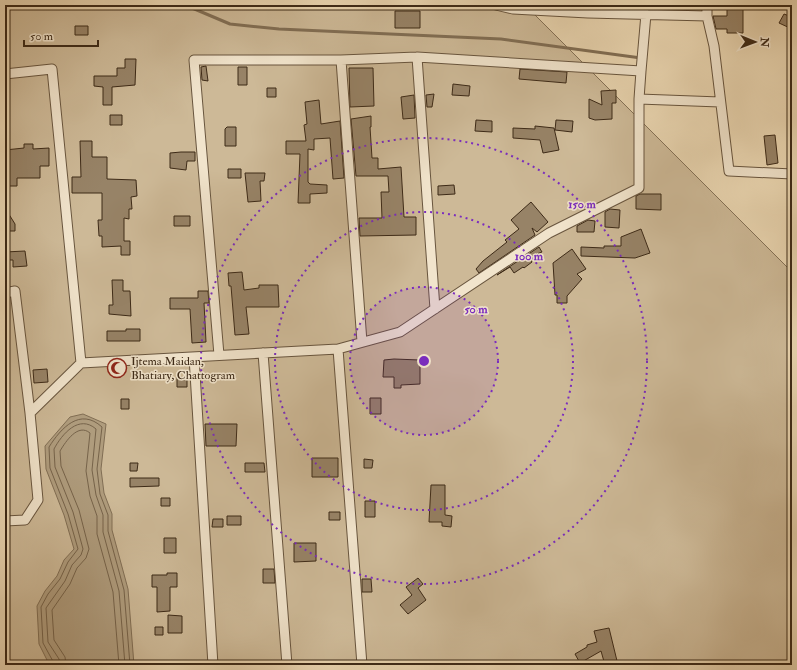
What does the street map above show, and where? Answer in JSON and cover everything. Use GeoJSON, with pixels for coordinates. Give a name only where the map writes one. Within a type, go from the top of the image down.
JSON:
{"type":"FeatureCollection","features":[{"type":"Feature","properties":{"kind":"street"},"geometry":{"type":"LineString","coordinates":[[496,5],[707,16]]}},
{"type":"Feature","properties":{"kind":"street"},"geometry":{"type":"LineString","coordinates":[[707,5],[707,16],[714,46],[729,171],[792,174]]}},
{"type":"Feature","properties":{"kind":"street"},"geometry":{"type":"LineString","coordinates":[[30,413],[81,363],[338,349],[400,332],[549,233],[639,188],[639,99],[646,14]]}},
{"type":"Feature","properties":{"kind":"street"},"geometry":{"type":"LineString","coordinates":[[219,355],[194,60],[341,60],[417,57],[641,71]]}},
{"type":"Feature","properties":{"kind":"street"},"geometry":{"type":"LineString","coordinates":[[417,57],[435,309]]}},
{"type":"Feature","properties":{"kind":"street"},"geometry":{"type":"LineString","coordinates":[[341,60],[362,342]]}},
{"type":"Feature","properties":{"kind":"street"},"geometry":{"type":"LineString","coordinates":[[5,74],[52,69],[81,363]]}},
{"type":"Feature","properties":{"kind":"street"},"geometry":{"type":"LineString","coordinates":[[639,99],[720,102]]}},
{"type":"Feature","properties":{"kind":"street"},"geometry":{"type":"LineString","coordinates":[[5,293],[15,292],[30,413],[38,500],[25,520],[5,521]]}},
{"type":"Feature","properties":{"kind":"street"},"geometry":{"type":"LineString","coordinates":[[338,349],[362,665]]}},
{"type":"Feature","properties":{"kind":"street"},"geometry":{"type":"LineString","coordinates":[[263,353],[287,665]]}},
{"type":"Feature","properties":{"kind":"street"},"geometry":{"type":"LineString","coordinates":[[194,357],[213,665]]}},
{"type":"Feature","properties":{"kind":"shaded area"},"geometry":{"type":"Polygon","coordinates":[[[5,5],[525,5],[792,272],[792,665],[5,665],[5,5]]]}},
{"type":"Feature","properties":{"kind":"water"},"geometry":{"type":"Polygon","coordinates":[[[83,414],[106,424],[101,469],[104,493],[112,514],[112,530],[128,589],[134,665],[54,665],[48,662],[39,644],[37,606],[45,591],[57,576],[64,560],[74,549],[64,515],[46,469],[45,446],[70,417],[83,414]]]}},
{"type":"Feature","properties":{"kind":"building"},"geometry":{"type":"Polygon","coordinates":[[[727,5],[743,5],[743,33],[727,33],[727,29],[716,29],[713,16],[727,16],[727,5]]]}},
{"type":"Feature","properties":{"kind":"building"},"geometry":{"type":"Polygon","coordinates":[[[395,11],[420,11],[420,28],[395,28],[395,11]]]}},
{"type":"Feature","properties":{"kind":"building"},"geometry":{"type":"Polygon","coordinates":[[[784,14],[792,17],[792,29],[779,23],[784,14]]]}},
{"type":"Feature","properties":{"kind":"building"},"geometry":{"type":"Polygon","coordinates":[[[75,26],[88,26],[88,35],[75,35],[75,26]]]}},
{"type":"Feature","properties":{"kind":"building"},"geometry":{"type":"Polygon","coordinates":[[[125,59],[136,59],[135,85],[112,87],[112,105],[103,105],[103,87],[94,86],[94,76],[117,76],[117,68],[125,68],[125,59]]]}},
{"type":"Feature","properties":{"kind":"building"},"geometry":{"type":"Polygon","coordinates":[[[206,66],[208,81],[202,80],[201,67],[206,66]]]}},
{"type":"Feature","properties":{"kind":"building"},"geometry":{"type":"Polygon","coordinates":[[[238,67],[247,67],[247,85],[238,85],[238,67]]]}},
{"type":"Feature","properties":{"kind":"building"},"geometry":{"type":"Polygon","coordinates":[[[349,68],[373,68],[374,106],[350,107],[349,68]]]}},
{"type":"Feature","properties":{"kind":"building"},"geometry":{"type":"Polygon","coordinates":[[[520,69],[567,72],[566,83],[519,79],[520,69]]]}},
{"type":"Feature","properties":{"kind":"building"},"geometry":{"type":"Polygon","coordinates":[[[453,84],[470,86],[469,96],[452,95],[453,84]]]}},
{"type":"Feature","properties":{"kind":"building"},"geometry":{"type":"Polygon","coordinates":[[[267,88],[276,88],[276,97],[267,97],[267,88]]]}},
{"type":"Feature","properties":{"kind":"building"},"geometry":{"type":"Polygon","coordinates":[[[616,90],[616,103],[612,103],[612,119],[595,120],[589,118],[589,99],[602,105],[601,91],[616,90]]]}},
{"type":"Feature","properties":{"kind":"building"},"geometry":{"type":"Polygon","coordinates":[[[434,94],[432,107],[427,107],[426,95],[434,94]]]}},
{"type":"Feature","properties":{"kind":"building"},"geometry":{"type":"Polygon","coordinates":[[[414,95],[415,118],[403,119],[401,97],[414,95]]]}},
{"type":"Feature","properties":{"kind":"building"},"geometry":{"type":"Polygon","coordinates":[[[319,100],[321,124],[340,121],[344,178],[333,179],[330,138],[314,139],[314,150],[308,149],[308,182],[310,184],[327,185],[327,193],[310,194],[310,203],[298,203],[300,154],[286,154],[286,141],[306,141],[304,125],[307,124],[305,102],[319,100]]]}},
{"type":"Feature","properties":{"kind":"building"},"geometry":{"type":"Polygon","coordinates":[[[110,115],[122,115],[122,125],[110,125],[110,115]]]}},
{"type":"Feature","properties":{"kind":"building"},"geometry":{"type":"Polygon","coordinates":[[[371,116],[370,127],[372,158],[378,158],[378,169],[401,167],[404,217],[416,217],[416,235],[360,236],[359,218],[382,218],[381,192],[389,192],[388,176],[356,176],[351,119],[371,116]]]}},
{"type":"Feature","properties":{"kind":"building"},"geometry":{"type":"Polygon","coordinates":[[[476,120],[492,121],[492,132],[475,131],[476,120]]]}},
{"type":"Feature","properties":{"kind":"building"},"geometry":{"type":"Polygon","coordinates":[[[556,120],[573,121],[572,132],[555,130],[556,120]]]}},
{"type":"Feature","properties":{"kind":"building"},"geometry":{"type":"Polygon","coordinates":[[[535,126],[554,128],[559,150],[543,153],[540,140],[513,138],[513,128],[535,129],[535,126]]]}},
{"type":"Feature","properties":{"kind":"building"},"geometry":{"type":"Polygon","coordinates":[[[227,127],[236,127],[236,146],[225,146],[225,129],[227,127]]]}},
{"type":"Feature","properties":{"kind":"building"},"geometry":{"type":"Polygon","coordinates":[[[775,135],[778,163],[767,165],[764,136],[775,135]]]}},
{"type":"Feature","properties":{"kind":"building"},"geometry":{"type":"Polygon","coordinates":[[[80,141],[92,141],[92,157],[107,157],[107,179],[136,180],[137,196],[131,197],[132,209],[129,209],[129,219],[124,218],[124,241],[130,241],[130,255],[121,255],[121,246],[102,247],[102,236],[99,236],[98,220],[102,220],[102,193],[72,193],[72,177],[81,177],[80,141]]]}},
{"type":"Feature","properties":{"kind":"building"},"geometry":{"type":"Polygon","coordinates":[[[24,144],[33,144],[33,149],[49,148],[49,166],[40,166],[40,178],[17,178],[17,186],[8,186],[8,168],[5,168],[5,150],[24,148],[24,144]]]}},
{"type":"Feature","properties":{"kind":"building"},"geometry":{"type":"Polygon","coordinates":[[[195,152],[195,161],[187,161],[186,170],[170,168],[170,153],[195,152]]]}},
{"type":"Feature","properties":{"kind":"building"},"geometry":{"type":"Polygon","coordinates":[[[228,169],[241,169],[241,178],[228,178],[228,169]]]}},
{"type":"Feature","properties":{"kind":"building"},"geometry":{"type":"Polygon","coordinates":[[[245,173],[265,173],[264,181],[260,181],[261,201],[248,202],[245,173]]]}},
{"type":"Feature","properties":{"kind":"building"},"geometry":{"type":"Polygon","coordinates":[[[454,185],[455,194],[438,195],[438,186],[454,185]]]}},
{"type":"Feature","properties":{"kind":"building"},"geometry":{"type":"Polygon","coordinates":[[[640,194],[661,194],[661,210],[636,209],[636,196],[640,194]]]}},
{"type":"Feature","properties":{"kind":"building"},"geometry":{"type":"Polygon","coordinates":[[[531,202],[548,222],[537,232],[532,228],[535,235],[479,273],[476,269],[483,261],[507,242],[505,240],[519,229],[511,220],[531,202]]]}},
{"type":"Feature","properties":{"kind":"building"},"geometry":{"type":"Polygon","coordinates":[[[5,208],[15,224],[15,231],[5,231],[5,208]]]}},
{"type":"Feature","properties":{"kind":"building"},"geometry":{"type":"Polygon","coordinates":[[[610,209],[620,210],[619,228],[605,227],[605,212],[610,209]]]}},
{"type":"Feature","properties":{"kind":"building"},"geometry":{"type":"Polygon","coordinates":[[[174,216],[190,216],[190,226],[174,226],[174,216]]]}},
{"type":"Feature","properties":{"kind":"building"},"geometry":{"type":"Polygon","coordinates":[[[588,220],[595,221],[594,232],[577,232],[577,226],[588,220]]]}},
{"type":"Feature","properties":{"kind":"building"},"geometry":{"type":"Polygon","coordinates":[[[641,229],[650,253],[635,258],[581,256],[581,247],[604,248],[604,246],[621,246],[621,237],[641,229]]]}},
{"type":"Feature","properties":{"kind":"building"},"geometry":{"type":"Polygon","coordinates":[[[539,247],[542,252],[529,257],[532,262],[524,268],[523,267],[514,273],[510,267],[497,275],[539,247]]]}},
{"type":"Feature","properties":{"kind":"building"},"geometry":{"type":"Polygon","coordinates":[[[572,249],[586,269],[577,274],[582,279],[567,296],[567,303],[557,303],[553,263],[572,249]]]}},
{"type":"Feature","properties":{"kind":"building"},"geometry":{"type":"Polygon","coordinates":[[[25,251],[27,266],[13,267],[13,260],[5,260],[5,252],[25,251]]]}},
{"type":"Feature","properties":{"kind":"building"},"geometry":{"type":"Polygon","coordinates":[[[242,272],[244,290],[259,288],[259,285],[278,285],[279,307],[246,307],[249,334],[235,335],[231,286],[229,286],[228,273],[242,272]]]}},
{"type":"Feature","properties":{"kind":"building"},"geometry":{"type":"Polygon","coordinates":[[[112,280],[123,280],[123,291],[130,291],[131,316],[109,314],[109,305],[113,305],[112,280]]]}},
{"type":"Feature","properties":{"kind":"building"},"geometry":{"type":"Polygon","coordinates":[[[198,291],[208,291],[209,303],[204,303],[206,342],[192,343],[190,309],[170,309],[170,298],[198,298],[198,291]]]}},
{"type":"Feature","properties":{"kind":"building"},"geometry":{"type":"Polygon","coordinates":[[[126,329],[140,329],[140,341],[107,341],[107,331],[126,331],[126,329]]]}},
{"type":"Feature","properties":{"kind":"building"},"geometry":{"type":"Polygon","coordinates":[[[384,360],[420,360],[420,384],[401,385],[401,388],[394,388],[394,377],[383,377],[384,360]]]}},
{"type":"Feature","properties":{"kind":"building"},"geometry":{"type":"Polygon","coordinates":[[[47,369],[48,382],[34,383],[33,370],[47,369]]]}},
{"type":"Feature","properties":{"kind":"building"},"geometry":{"type":"Polygon","coordinates":[[[177,377],[187,378],[187,387],[177,387],[177,377]]]}},
{"type":"Feature","properties":{"kind":"building"},"geometry":{"type":"Polygon","coordinates":[[[370,398],[381,398],[381,414],[370,414],[370,398]]]}},
{"type":"Feature","properties":{"kind":"building"},"geometry":{"type":"Polygon","coordinates":[[[121,399],[129,399],[129,409],[121,409],[121,399]]]}},
{"type":"Feature","properties":{"kind":"building"},"geometry":{"type":"Polygon","coordinates":[[[205,424],[237,424],[236,446],[206,446],[205,424]]]}},
{"type":"Feature","properties":{"kind":"building"},"geometry":{"type":"Polygon","coordinates":[[[312,458],[338,458],[338,477],[312,477],[312,458]]]}},
{"type":"Feature","properties":{"kind":"building"},"geometry":{"type":"Polygon","coordinates":[[[364,459],[373,460],[372,468],[364,468],[364,459]]]}},
{"type":"Feature","properties":{"kind":"building"},"geometry":{"type":"Polygon","coordinates":[[[130,463],[138,463],[137,471],[130,471],[130,463]]]}},
{"type":"Feature","properties":{"kind":"building"},"geometry":{"type":"Polygon","coordinates":[[[245,463],[264,463],[265,472],[245,472],[245,463]]]}},
{"type":"Feature","properties":{"kind":"building"},"geometry":{"type":"Polygon","coordinates":[[[130,478],[159,478],[159,486],[130,487],[130,478]]]}},
{"type":"Feature","properties":{"kind":"building"},"geometry":{"type":"Polygon","coordinates":[[[431,485],[445,485],[445,515],[452,516],[451,527],[442,526],[442,522],[429,522],[431,485]]]}},
{"type":"Feature","properties":{"kind":"building"},"geometry":{"type":"Polygon","coordinates":[[[161,498],[170,498],[170,506],[161,506],[161,498]]]}},
{"type":"Feature","properties":{"kind":"building"},"geometry":{"type":"Polygon","coordinates":[[[365,501],[375,501],[375,517],[365,517],[365,501]]]}},
{"type":"Feature","properties":{"kind":"building"},"geometry":{"type":"Polygon","coordinates":[[[329,512],[340,512],[340,520],[329,520],[329,512]]]}},
{"type":"Feature","properties":{"kind":"building"},"geometry":{"type":"Polygon","coordinates":[[[227,516],[241,516],[241,525],[227,525],[227,516]]]}},
{"type":"Feature","properties":{"kind":"building"},"geometry":{"type":"Polygon","coordinates":[[[213,519],[223,519],[223,527],[212,527],[213,519]]]}},
{"type":"Feature","properties":{"kind":"building"},"geometry":{"type":"Polygon","coordinates":[[[164,538],[176,538],[176,553],[164,553],[164,538]]]}},
{"type":"Feature","properties":{"kind":"building"},"geometry":{"type":"Polygon","coordinates":[[[294,543],[316,543],[316,561],[294,562],[294,543]]]}},
{"type":"Feature","properties":{"kind":"building"},"geometry":{"type":"Polygon","coordinates":[[[263,569],[274,569],[275,583],[263,583],[263,569]]]}},
{"type":"Feature","properties":{"kind":"building"},"geometry":{"type":"Polygon","coordinates":[[[167,573],[177,573],[177,587],[170,587],[170,611],[157,612],[157,587],[152,587],[152,575],[167,575],[167,573]]]}},
{"type":"Feature","properties":{"kind":"building"},"geometry":{"type":"Polygon","coordinates":[[[418,578],[423,584],[418,588],[426,600],[408,614],[400,605],[412,595],[406,587],[418,578]]]}},
{"type":"Feature","properties":{"kind":"building"},"geometry":{"type":"Polygon","coordinates":[[[362,579],[371,579],[372,592],[362,592],[362,579]]]}},
{"type":"Feature","properties":{"kind":"building"},"geometry":{"type":"Polygon","coordinates":[[[168,615],[182,616],[182,633],[168,633],[168,615]]]}},
{"type":"Feature","properties":{"kind":"building"},"geometry":{"type":"Polygon","coordinates":[[[155,627],[163,627],[163,635],[155,635],[155,627]]]}},
{"type":"Feature","properties":{"kind":"building"},"geometry":{"type":"Polygon","coordinates":[[[609,628],[618,665],[605,665],[601,651],[580,663],[575,654],[587,647],[587,645],[597,642],[594,631],[609,628]]]}},
{"type":"Feature","properties":{"kind":"waterway"},"geometry":{"type":"LineString","coordinates":[[185,5],[230,24],[279,29],[501,39],[641,58]]}},
{"type":"Feature","properties":{"kind":"place","name":"Ijtema Maidan, Bhatiary, Chattogram"},"geometry":{"type":"Point","coordinates":[117,368]}}]}
